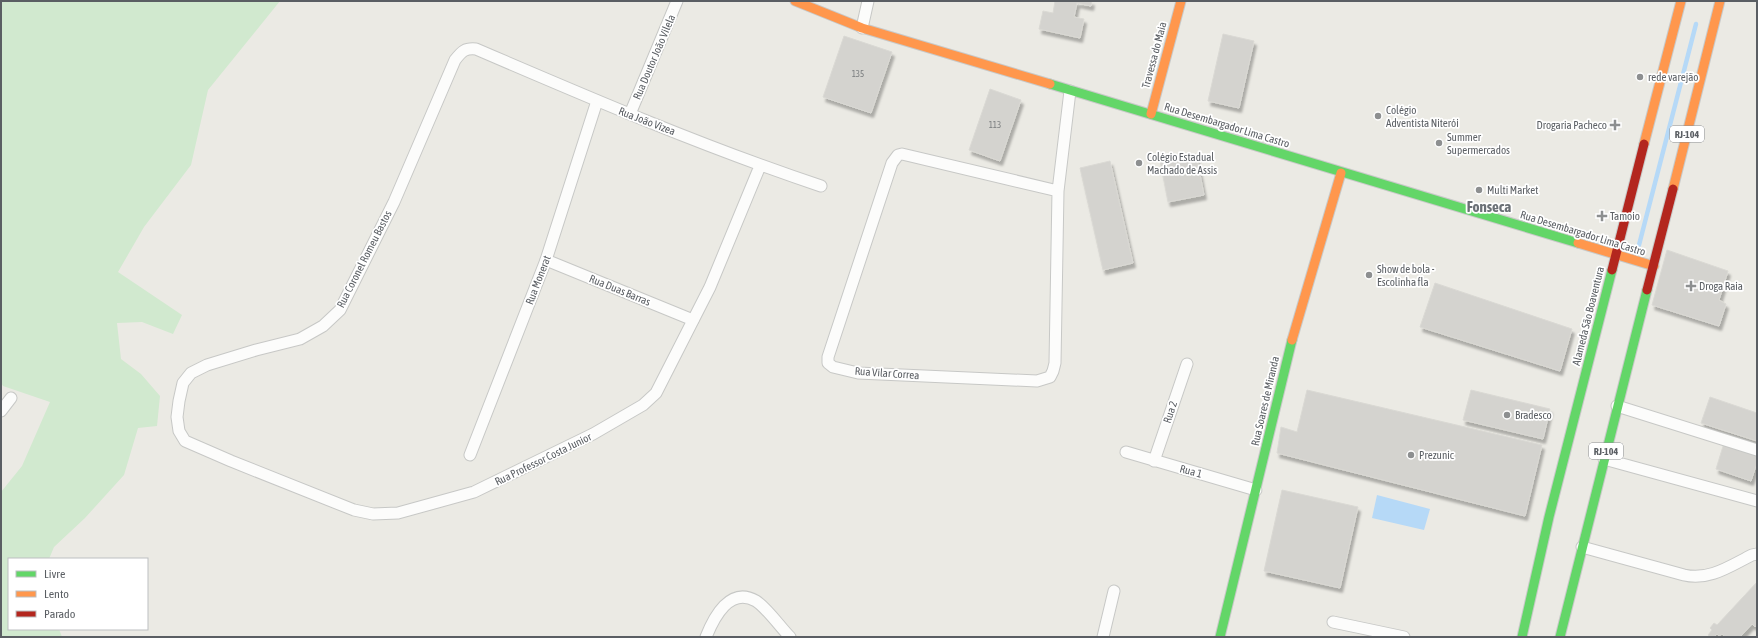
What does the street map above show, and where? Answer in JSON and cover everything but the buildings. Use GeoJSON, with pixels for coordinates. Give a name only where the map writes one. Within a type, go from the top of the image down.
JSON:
{"type":"FeatureCollection","features":[{"type":"Feature","properties":{"kind":"main road","name":"Rua Desembargador Lima Castro"},"geometry":{"type":"LineString","coordinates":[[795,1],[862,28],[1151,114],[1616,256],[1654,266]]}},
{"type":"Feature","properties":{"kind":"main road","name":"Travessa do Maia"},"geometry":{"type":"LineString","coordinates":[[1151,114],[1181,1]]}},
{"type":"Feature","properties":{"kind":"main road","name":"Alameda São Boaventura"},"geometry":{"type":"LineString","coordinates":[[1522,637],[1549,517],[1681,1]]}},
{"type":"Feature","properties":{"kind":"main road","name":"RJ-104"},"geometry":{"type":"LineString","coordinates":[[1560,637],[1720,1]]}},
{"type":"Feature","properties":{"kind":"main road","name":"Rua Soares de Miranda"},"geometry":{"type":"LineString","coordinates":[[1220,637],[1285,366],[1341,173]]}},
{"type":"Feature","properties":{"kind":"street","name":"Rua Doutor João Vilela"},"geometry":{"type":"LineString","coordinates":[[630,114],[677,1]]}},
{"type":"Feature","properties":{"kind":"street"},"geometry":{"type":"LineString","coordinates":[[862,28],[868,1]]}},
{"type":"Feature","properties":{"kind":"street","name":"Rua Coronel Romeu Bastos"},"geometry":{"type":"LineString","coordinates":[[186,441],[179,430],[177,417],[183,383],[191,373],[207,365],[256,350],[300,339],[323,326],[340,310],[394,202],[455,60],[462,51],[467,48],[476,49]]}},
{"type":"Feature","properties":{"kind":"street","name":"Rua João Vizea"},"geometry":{"type":"LineString","coordinates":[[476,49],[597,101],[760,166],[821,186]]}},
{"type":"Feature","properties":{"kind":"street","name":"Rua Vilar Correa"},"geometry":{"type":"LineString","coordinates":[[1058,191],[902,154],[898,155],[892,163],[828,357],[828,363],[833,367],[858,373],[1037,381],[1050,377],[1055,363],[1058,191],[1070,91]]}},
{"type":"Feature","properties":{"kind":"street","name":"Rua Monerat"},"geometry":{"type":"LineString","coordinates":[[470,455],[546,260],[597,101]]}},
{"type":"Feature","properties":{"kind":"street","name":"Rua Professor Costa Junior"},"geometry":{"type":"LineString","coordinates":[[186,441],[231,461],[354,510],[373,514],[404,512],[474,492],[593,434],[643,405],[656,393],[710,287],[760,166]]}},
{"type":"Feature","properties":{"kind":"street","name":"Rua Duas Barras"},"geometry":{"type":"LineString","coordinates":[[546,260],[693,320]]}},
{"type":"Feature","properties":{"kind":"street","name":"Rua 2"},"geometry":{"type":"LineString","coordinates":[[1154,461],[1186,364]]}},
{"type":"Feature","properties":{"kind":"street"},"geometry":{"type":"LineString","coordinates":[[1,410],[10,398]]}},
{"type":"Feature","properties":{"kind":"street"},"geometry":{"type":"LineString","coordinates":[[1617,406],[1757,450]]}},
{"type":"Feature","properties":{"kind":"street","name":"Rua 1"},"geometry":{"type":"LineString","coordinates":[[1126,452],[1256,490]]}},
{"type":"Feature","properties":{"kind":"street"},"geometry":{"type":"LineString","coordinates":[[1604,459],[1757,501]]}},
{"type":"Feature","properties":{"kind":"street"},"geometry":{"type":"LineString","coordinates":[[1582,546],[1684,575],[1697,577],[1713,575],[1752,555],[1757,554]]}},
{"type":"Feature","properties":{"kind":"street"},"geometry":{"type":"LineString","coordinates":[[1103,637],[1114,591]]}},
{"type":"Feature","properties":{"kind":"street"},"geometry":{"type":"LineString","coordinates":[[706,637],[712,622],[722,607],[732,599],[740,597],[748,598],[757,602],[790,637]]}},
{"type":"Feature","properties":{"kind":"street"},"geometry":{"type":"LineString","coordinates":[[1333,622],[1404,637]]}},
{"type":"Feature","properties":{"kind":"green space"},"geometry":{"type":"Polygon","coordinates":[[[1,1],[280,1],[208,90],[191,165],[144,227],[118,272],[182,315],[173,334],[142,322],[117,323],[121,359],[141,374],[160,396],[157,426],[138,428],[124,475],[85,518],[54,547],[49,558],[8,558],[8,630],[59,630],[62,637],[1,637],[1,492],[22,466],[50,402],[3,386],[1,383],[1,1]]]}},
{"type":"Feature","properties":{"kind":"water"},"geometry":{"type":"Polygon","coordinates":[[[1377,495],[1430,509],[1424,530],[1372,518],[1377,495]]]}},
{"type":"Feature","properties":{"kind":"waterway"},"geometry":{"type":"LineString","coordinates":[[1639,245],[1696,24]]}},
{"type":"Feature","properties":{"kind":"traffic: fast"},"geometry":{"type":"LineString","coordinates":[[1050,84],[1578,243]]}},
{"type":"Feature","properties":{"kind":"traffic: fast"},"geometry":{"type":"LineString","coordinates":[[1522,637],[1549,517],[1612,270]]}},
{"type":"Feature","properties":{"kind":"traffic: fast"},"geometry":{"type":"LineString","coordinates":[[1560,637],[1647,290]]}},
{"type":"Feature","properties":{"kind":"traffic: fast"},"geometry":{"type":"LineString","coordinates":[[1220,637],[1292,340]]}},
{"type":"Feature","properties":{"kind":"traffic: slow"},"geometry":{"type":"LineString","coordinates":[[795,1],[862,28],[1050,84]]}},
{"type":"Feature","properties":{"kind":"traffic: slow"},"geometry":{"type":"LineString","coordinates":[[1151,114],[1181,1]]}},
{"type":"Feature","properties":{"kind":"traffic: slow"},"geometry":{"type":"LineString","coordinates":[[1644,144],[1681,1]]}},
{"type":"Feature","properties":{"kind":"traffic: slow"},"geometry":{"type":"LineString","coordinates":[[1673,189],[1720,1]]}},
{"type":"Feature","properties":{"kind":"traffic: slow"},"geometry":{"type":"LineString","coordinates":[[1292,340],[1341,173]]}},
{"type":"Feature","properties":{"kind":"traffic: slow"},"geometry":{"type":"LineString","coordinates":[[1578,243],[1654,266]]}},
{"type":"Feature","properties":{"kind":"traffic: jam"},"geometry":{"type":"LineString","coordinates":[[1612,270],[1644,144]]}},
{"type":"Feature","properties":{"kind":"traffic: jam"},"geometry":{"type":"LineString","coordinates":[[1647,290],[1673,189]]}},
{"type":"Feature","properties":{"kind":"place","name":"rede varejão"},"geometry":{"type":"Point","coordinates":[1640,77]}},
{"type":"Feature","properties":{"kind":"place","name":"Colégio Adventista Niterói"},"geometry":{"type":"Point","coordinates":[1378,116]}},
{"type":"Feature","properties":{"kind":"place","name":"Drogaria Pacheco"},"geometry":{"type":"Point","coordinates":[1615,125]}},
{"type":"Feature","properties":{"kind":"place","name":"Summer Supermercados"},"geometry":{"type":"Point","coordinates":[1439,143]}},
{"type":"Feature","properties":{"kind":"place","name":"Colégio Estadual Machado de Assis"},"geometry":{"type":"Point","coordinates":[1139,163]}},
{"type":"Feature","properties":{"kind":"place","name":"Multi Market"},"geometry":{"type":"Point","coordinates":[1479,190]}},
{"type":"Feature","properties":{"kind":"place","name":"Tamoio"},"geometry":{"type":"Point","coordinates":[1602,216]}},
{"type":"Feature","properties":{"kind":"place","name":"Show de bola - Escolinha fla"},"geometry":{"type":"Point","coordinates":[1369,275]}},
{"type":"Feature","properties":{"kind":"place","name":"Droga Raia"},"geometry":{"type":"Point","coordinates":[1691,286]}},
{"type":"Feature","properties":{"kind":"place","name":"Bradesco"},"geometry":{"type":"Point","coordinates":[1507,415]}},
{"type":"Feature","properties":{"kind":"place","name":"Prezunic"},"geometry":{"type":"Point","coordinates":[1411,455]}},
{"type":"Feature","properties":{"kind":"district","name":"Fonseca"},"geometry":{"type":"Point","coordinates":[1489,207]}}]}
